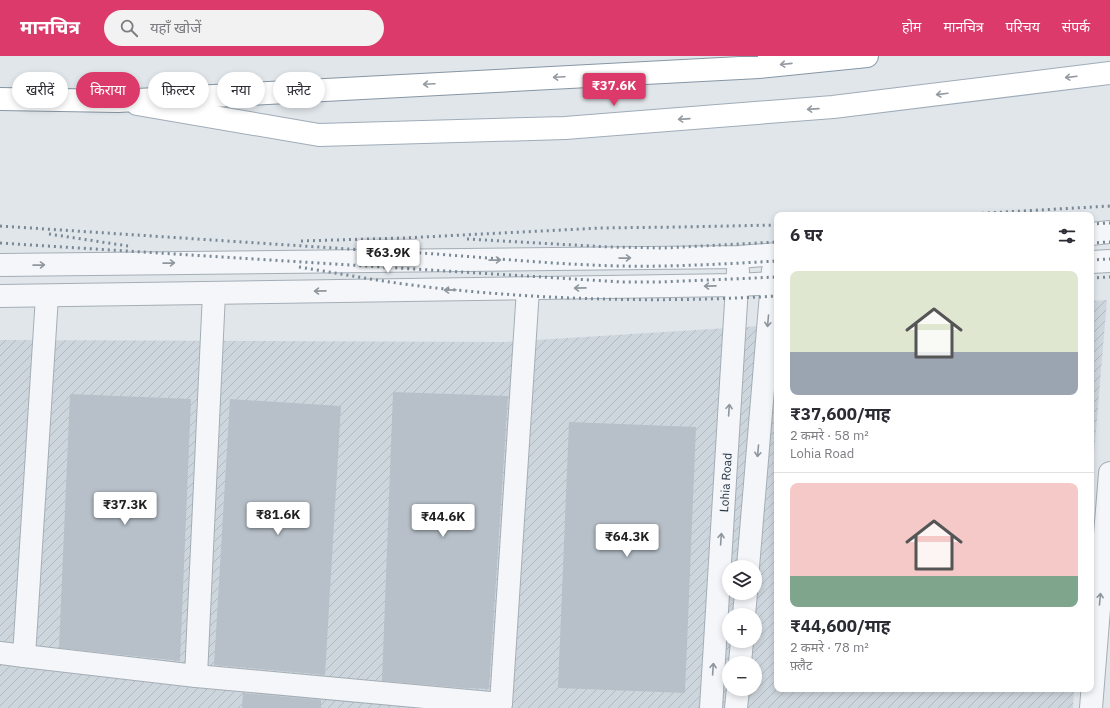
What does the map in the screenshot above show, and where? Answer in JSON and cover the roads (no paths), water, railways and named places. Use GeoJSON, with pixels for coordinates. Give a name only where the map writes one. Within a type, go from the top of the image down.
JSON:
{"type":"FeatureCollection","features":[{"type":"Feature","properties":{"kind":"main road"},"geometry":{"type":"LineString","coordinates":[[140,100],[759,67],[867,56]]}},
{"type":"Feature","properties":{"kind":"main road"},"geometry":{"type":"LineString","coordinates":[[140,105],[319,135],[565,128],[833,107],[1110,73]]}},
{"type":"Feature","properties":{"kind":"main road"},"geometry":{"type":"LineString","coordinates":[[0,99],[76,100]]}},
{"type":"Feature","properties":{"kind":"street"},"geometry":{"type":"LineString","coordinates":[[1094,234],[1110,232]]}},
{"type":"Feature","properties":{"kind":"street"},"geometry":{"type":"LineString","coordinates":[[0,265],[739,257],[774,254]]}},
{"type":"Feature","properties":{"kind":"street","name":"Lohia Road"},"geometry":{"type":"LineString","coordinates":[[710,708],[739,257]]}},
{"type":"Feature","properties":{"kind":"street"},"geometry":{"type":"LineString","coordinates":[[1094,262],[1110,260]]}},
{"type":"Feature","properties":{"kind":"street"},"geometry":{"type":"LineString","coordinates":[[0,296],[736,285],[774,283],[769,419],[749,560]]}},
{"type":"Feature","properties":{"kind":"street"},"geometry":{"type":"LineString","coordinates":[[0,653],[196,676],[501,704],[528,288]]}},
{"type":"Feature","properties":{"kind":"street"},"geometry":{"type":"LineString","coordinates":[[196,676],[214,293]]}},
{"type":"Feature","properties":{"kind":"street"},"geometry":{"type":"LineString","coordinates":[[24,656],[47,296]]}},
{"type":"Feature","properties":{"kind":"street"},"geometry":{"type":"LineString","coordinates":[[1094,671],[1110,473]]}},
{"type":"Feature","properties":{"kind":"street"},"geometry":{"type":"LineString","coordinates":[[1091,708],[1092,692]]}},
{"type":"Feature","properties":{"kind":"street"},"geometry":{"type":"LineString","coordinates":[[736,708],[737,696]]}},
{"type":"Feature","properties":{"kind":"railway"},"geometry":{"type":"LineString","coordinates":[[1005,212],[1110,206]]}},
{"type":"Feature","properties":{"kind":"railway"},"geometry":{"type":"LineString","coordinates":[[1094,224],[1110,223]]}},
{"type":"Feature","properties":{"kind":"railway"},"geometry":{"type":"LineString","coordinates":[[301,241],[403,238],[601,228],[774,225]]}},
{"type":"Feature","properties":{"kind":"railway"},"geometry":{"type":"LineString","coordinates":[[0,226],[428,253],[587,265],[659,266],[774,261]]}},
{"type":"Feature","properties":{"kind":"railway"},"geometry":{"type":"LineString","coordinates":[[49,234],[128,246]]}},
{"type":"Feature","properties":{"kind":"railway"},"geometry":{"type":"LineString","coordinates":[[467,239],[609,247],[664,248],[774,242]]}},
{"type":"Feature","properties":{"kind":"railway"},"geometry":{"type":"LineString","coordinates":[[1094,243],[1110,242]]}},
{"type":"Feature","properties":{"kind":"railway"},"geometry":{"type":"LineString","coordinates":[[0,243],[621,282],[661,282],[774,277]]}},
{"type":"Feature","properties":{"kind":"railway"},"geometry":{"type":"LineString","coordinates":[[1094,260],[1110,259]]}},
{"type":"Feature","properties":{"kind":"railway"},"geometry":{"type":"LineString","coordinates":[[299,267],[411,285],[515,295],[646,300],[774,296]]}},
{"type":"Feature","properties":{"kind":"railway"},"geometry":{"type":"LineString","coordinates":[[1094,278],[1110,277]]}}]}
